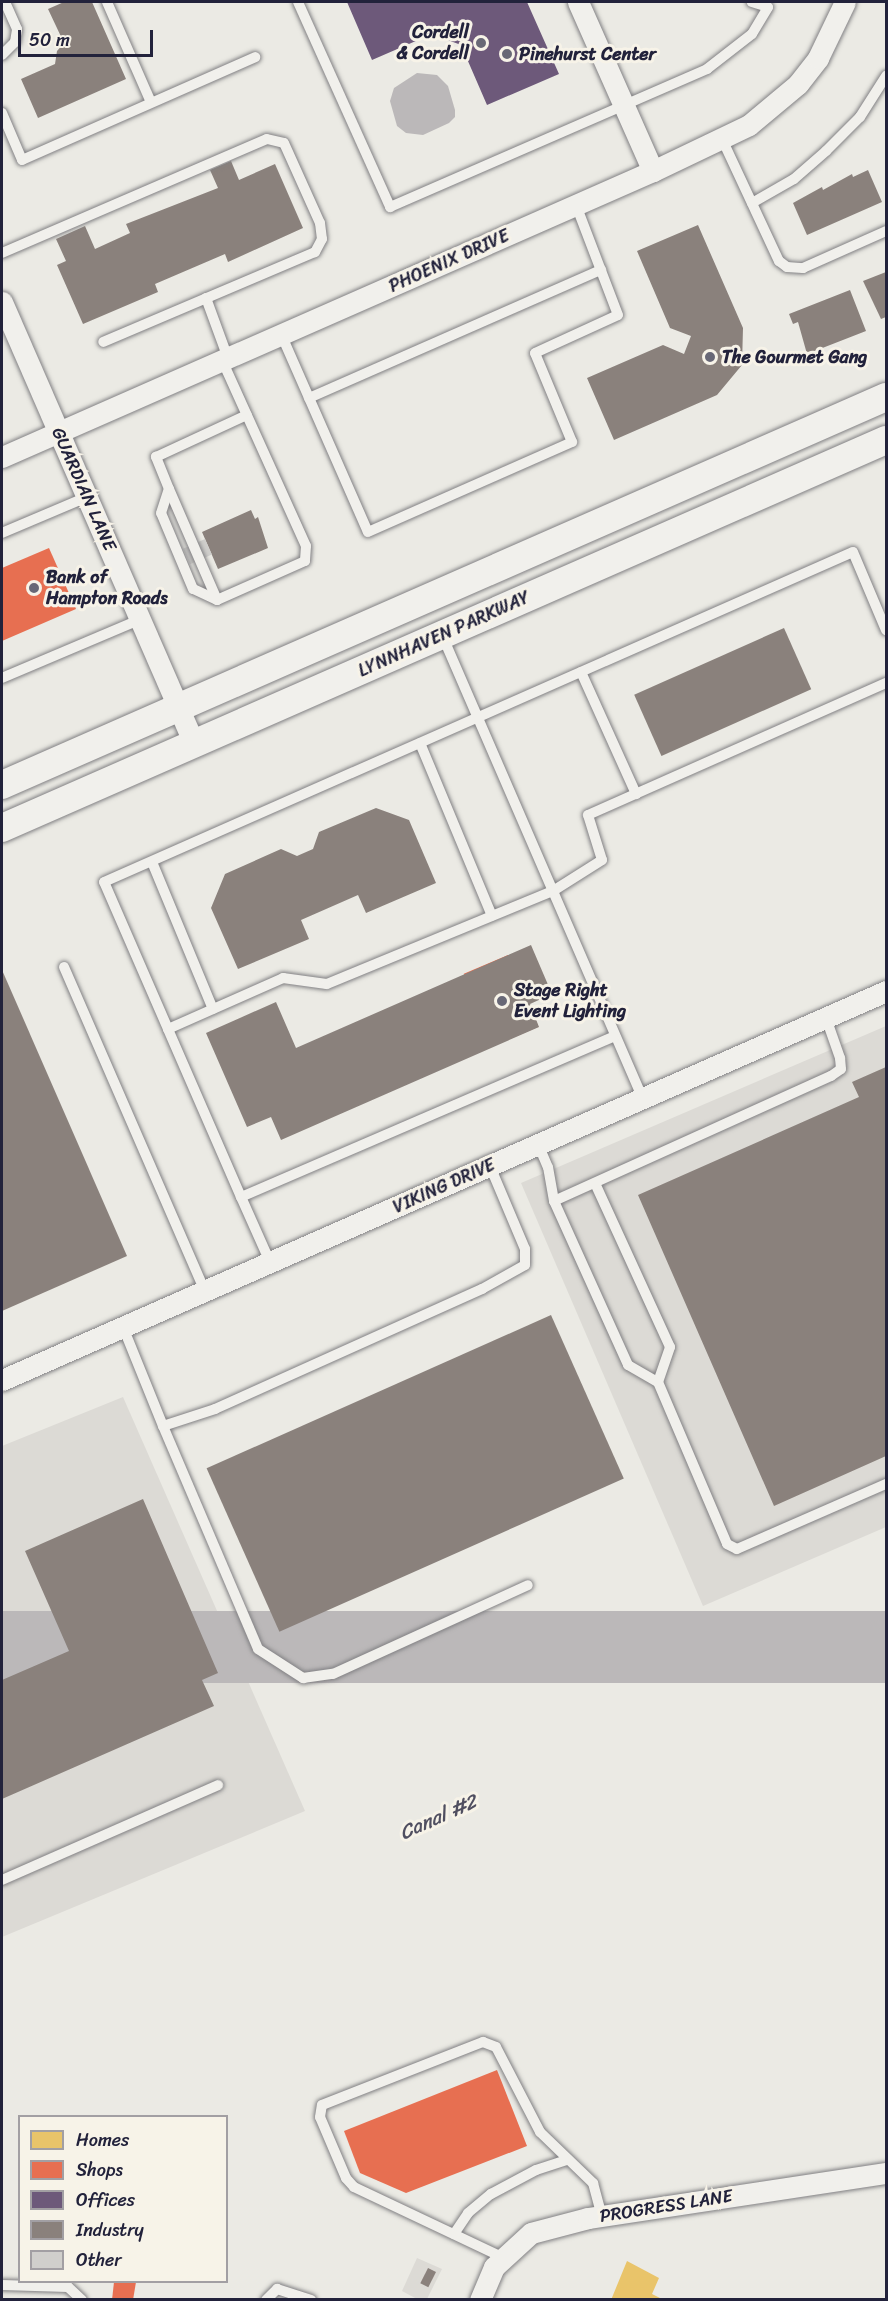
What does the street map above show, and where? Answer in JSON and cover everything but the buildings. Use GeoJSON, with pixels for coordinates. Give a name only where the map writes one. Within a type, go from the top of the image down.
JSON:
{"type":"FeatureCollection","features":[{"type":"Feature","properties":{"kind":"main road"},"geometry":{"type":"LineString","coordinates":[[2,784],[886,397]]}},
{"type":"Feature","properties":{"kind":"main road","name":"LYNNHAVEN PARKWAY"},"geometry":{"type":"LineString","coordinates":[[2,828],[886,440]]}},
{"type":"Feature","properties":{"kind":"street"},"geometry":{"type":"LineString","coordinates":[[578,2],[653,171]]}},
{"type":"Feature","properties":{"kind":"street","name":"PHOENIX DRIVE"},"geometry":{"type":"LineString","coordinates":[[2,457],[722,139],[775,106],[798,84],[818,58],[845,2]]}},
{"type":"Feature","properties":{"kind":"street","name":"GUARDIAN LANE"},"geometry":{"type":"LineString","coordinates":[[2,302],[194,743]]}},
{"type":"Feature","properties":{"kind":"street","name":"VIKING DRIVE"},"geometry":{"type":"LineString","coordinates":[[2,1380],[886,991]]}},
{"type":"Feature","properties":{"kind":"street","name":"PROGRESS LANE"},"geometry":{"type":"LineString","coordinates":[[480,2300],[494,2267],[531,2233],[602,2216],[886,2173]]}},
{"type":"Feature","properties":{"kind":"lane"},"geometry":{"type":"LineString","coordinates":[[2,55],[15,42],[17,29],[5,2]]}},
{"type":"Feature","properties":{"kind":"lane"},"geometry":{"type":"LineString","coordinates":[[107,2],[151,102]]}},
{"type":"Feature","properties":{"kind":"lane"},"geometry":{"type":"LineString","coordinates":[[298,2],[390,207],[707,69],[752,34],[768,7],[752,2]]}},
{"type":"Feature","properties":{"kind":"lane"},"geometry":{"type":"LineString","coordinates":[[2,113],[22,160],[255,57]]}},
{"type":"Feature","properties":{"kind":"lane"},"geometry":{"type":"LineString","coordinates":[[752,203],[795,178],[826,151],[860,117],[886,76]]}},
{"type":"Feature","properties":{"kind":"lane"},"geometry":{"type":"LineString","coordinates":[[2,253],[80,217],[267,139],[284,143],[320,223],[322,238],[315,252],[103,342]]}},
{"type":"Feature","properties":{"kind":"lane"},"geometry":{"type":"LineString","coordinates":[[722,139],[779,261],[797,269],[886,231]]}},
{"type":"Feature","properties":{"kind":"lane"},"geometry":{"type":"LineString","coordinates":[[281,334],[368,532],[572,442],[535,353],[618,315],[576,205]]}},
{"type":"Feature","properties":{"kind":"lane"},"geometry":{"type":"LineString","coordinates":[[309,398],[601,270]]}},
{"type":"Feature","properties":{"kind":"lane"},"geometry":{"type":"LineString","coordinates":[[169,489],[161,513],[193,589],[217,600],[305,561],[306,546],[247,415],[225,359],[206,298]]}},
{"type":"Feature","properties":{"kind":"lane"},"geometry":{"type":"LineString","coordinates":[[217,600],[156,457],[247,415]]}},
{"type":"Feature","properties":{"kind":"lane"},"geometry":{"type":"LineString","coordinates":[[2,533],[87,497]]}},
{"type":"Feature","properties":{"kind":"lane"},"geometry":{"type":"LineString","coordinates":[[270,1262],[104,882],[853,552],[886,630]]}},
{"type":"Feature","properties":{"kind":"lane"},"geometry":{"type":"LineString","coordinates":[[2,678],[141,619]]}},
{"type":"Feature","properties":{"kind":"lane"},"geometry":{"type":"LineString","coordinates":[[442,634],[643,1099]]}},
{"type":"Feature","properties":{"kind":"lane"},"geometry":{"type":"LineString","coordinates":[[581,672],[636,794]]}},
{"type":"Feature","properties":{"kind":"lane"},"geometry":{"type":"LineString","coordinates":[[168,1029],[283,978],[327,984],[553,891],[602,860],[588,816],[886,683]]}},
{"type":"Feature","properties":{"kind":"lane"},"geometry":{"type":"LineString","coordinates":[[420,743],[492,916]]}},
{"type":"Feature","properties":{"kind":"lane"},"geometry":{"type":"LineString","coordinates":[[152,861],[213,1010]]}},
{"type":"Feature","properties":{"kind":"lane"},"geometry":{"type":"LineString","coordinates":[[64,967],[205,1291]]}},
{"type":"Feature","properties":{"kind":"lane"},"geometry":{"type":"LineString","coordinates":[[554,1201],[831,1076],[841,1069],[839,1051],[826,1018]]}},
{"type":"Feature","properties":{"kind":"lane"},"geometry":{"type":"LineString","coordinates":[[241,1197],[615,1036]]}},
{"type":"Feature","properties":{"kind":"lane"},"geometry":{"type":"LineString","coordinates":[[538,1144],[548,1167],[554,1201],[628,1365],[658,1382],[727,1544],[737,1549],[886,1484]]}},
{"type":"Feature","properties":{"kind":"lane"},"geometry":{"type":"LineString","coordinates":[[163,1426],[215,1409],[482,1289],[525,1265],[525,1250],[490,1166]]}},
{"type":"Feature","properties":{"kind":"lane"},"geometry":{"type":"LineString","coordinates":[[595,1183],[670,1347],[658,1382]]}},
{"type":"Feature","properties":{"kind":"lane"},"geometry":{"type":"LineString","coordinates":[[123,1327],[258,1649],[303,1678],[333,1674],[528,1585]]}},
{"type":"Feature","properties":{"kind":"lane"},"geometry":{"type":"LineString","coordinates":[[2,1880],[218,1785]]}},
{"type":"Feature","properties":{"kind":"lane"},"geometry":{"type":"LineString","coordinates":[[504,2258],[354,2187],[346,2178],[320,2117],[322,2105],[483,2042],[496,2047],[540,2132],[593,2183],[602,2216]]}},
{"type":"Feature","properties":{"kind":"lane"},"geometry":{"type":"LineString","coordinates":[[454,2234],[468,2213],[490,2194],[536,2170],[567,2160]]}},
{"type":"Feature","properties":{"kind":"lane"},"geometry":{"type":"LineString","coordinates":[[2,2284],[68,2287],[82,2300]]}},
{"type":"Feature","properties":{"kind":"lane"},"geometry":{"type":"LineString","coordinates":[[266,2300],[277,2289],[311,2300]]}},
{"type":"Feature","properties":{"kind":"shaded area"},"geometry":{"type":"Polygon","coordinates":[[[886,1026],[886,1527],[703,1606],[521,1183],[886,1026]]]}},
{"type":"Feature","properties":{"kind":"shaded area"},"geometry":{"type":"Polygon","coordinates":[[[123,1397],[305,1811],[2,1937],[2,1446],[123,1397]]]}},
{"type":"Feature","properties":{"kind":"shaded area"},"geometry":{"type":"Polygon","coordinates":[[[417,2258],[442,2269],[427,2299],[417,2299],[402,2291],[417,2258]]]}},
{"type":"Feature","properties":{"kind":"water"},"geometry":{"type":"Polygon","coordinates":[[[417,73],[437,75],[448,86],[455,110],[455,117],[449,123],[423,135],[406,133],[397,126],[390,101],[394,88],[417,73]]]}},
{"type":"Feature","properties":{"kind":"water"},"geometry":{"type":"Polygon","coordinates":[[[2,1611],[886,1611],[886,1683],[2,1683],[2,1611]]]}},
{"type":"Feature","properties":{"kind":"place","name":"Cordell & Cordell"},"geometry":{"type":"Point","coordinates":[481,43]}},
{"type":"Feature","properties":{"kind":"place","name":"Pinehurst Center"},"geometry":{"type":"Point","coordinates":[507,54]}},
{"type":"Feature","properties":{"kind":"place","name":"The Gourmet Gang"},"geometry":{"type":"Point","coordinates":[710,357]}},
{"type":"Feature","properties":{"kind":"place","name":"Bank of Hampton Roads"},"geometry":{"type":"Point","coordinates":[34,588]}},
{"type":"Feature","properties":{"kind":"place","name":"Stage Right Event Lighting"},"geometry":{"type":"Point","coordinates":[502,1001]}},
{"type":"Feature","properties":{"kind":"water label","name":"Canal #2"},"geometry":{"type":"Point","coordinates":[438,1817]}}]}
